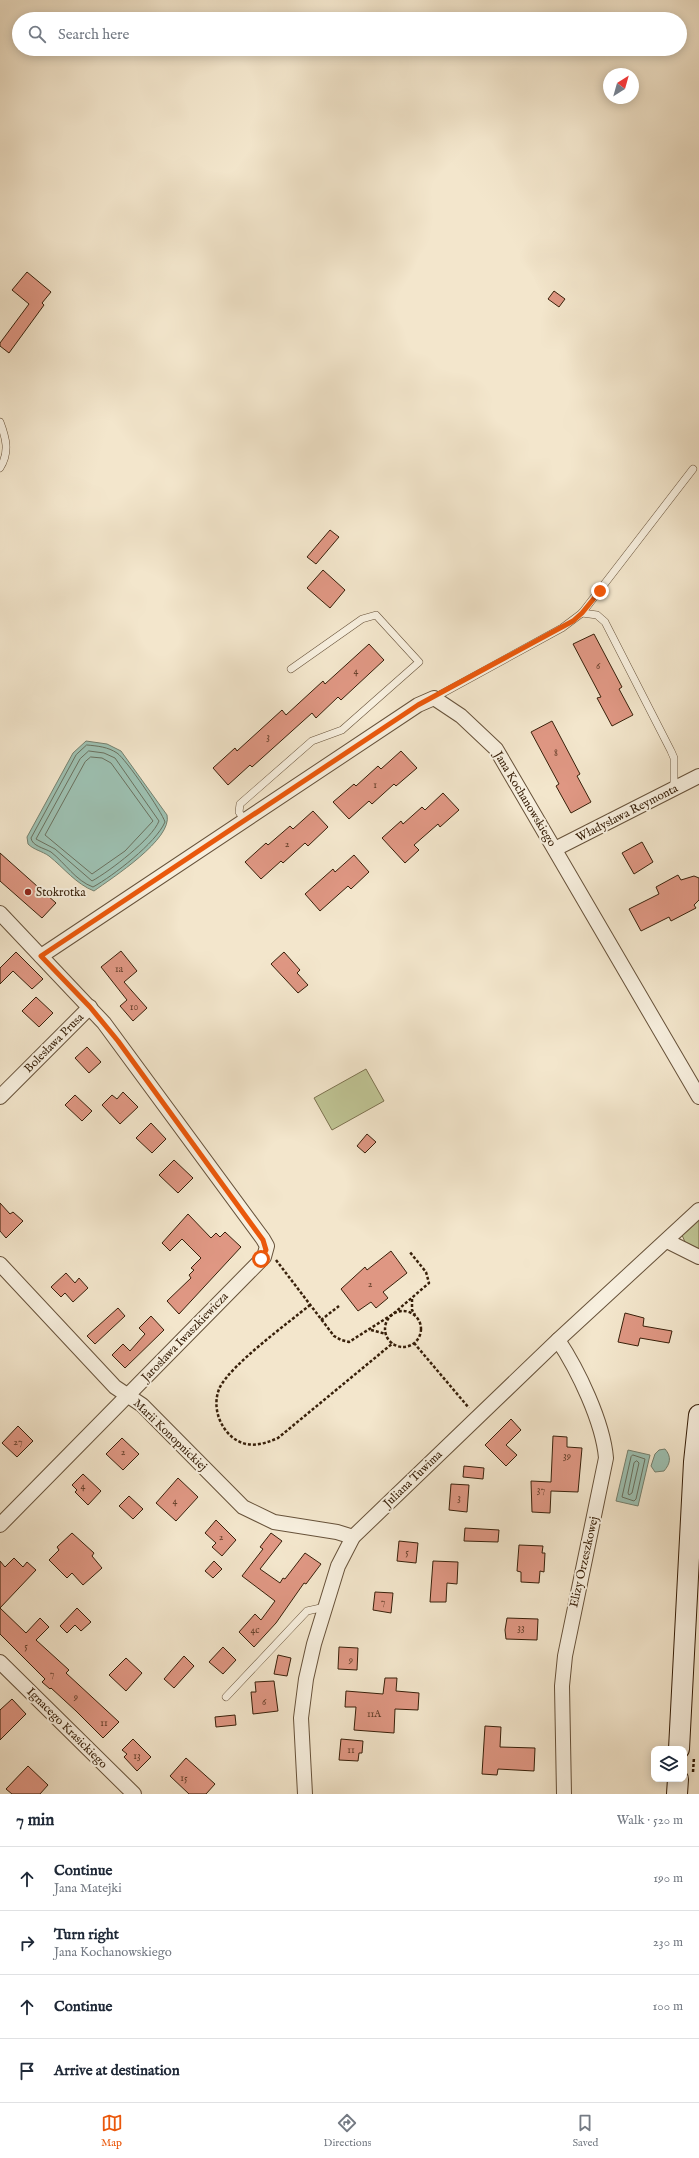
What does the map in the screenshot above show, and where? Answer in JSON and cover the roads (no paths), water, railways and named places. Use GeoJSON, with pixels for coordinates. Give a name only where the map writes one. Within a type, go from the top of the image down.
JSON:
{"type":"FeatureCollection","features":[{"type":"Feature","properties":{"kind":"main road"},"geometry":{"type":"LineString","coordinates":[[679,1746],[694,1462],[699,1415]]}},
{"type":"Feature","properties":{"kind":"main road"},"geometry":{"type":"LineString","coordinates":[[677,1794],[678,1782]]}},
{"type":"Feature","properties":{"kind":"street"},"geometry":{"type":"LineString","coordinates":[[41,956],[418,705],[434,698]]}},
{"type":"Feature","properties":{"kind":"street","name":"Jana Kochanowskiego"},"geometry":{"type":"LineString","coordinates":[[434,698],[461,716],[496,749],[699,1098]]}},
{"type":"Feature","properties":{"kind":"street","name":"Władysława Reymonta"},"geometry":{"type":"LineString","coordinates":[[555,849],[699,776]]}},
{"type":"Feature","properties":{"kind":"street"},"geometry":{"type":"LineString","coordinates":[[0,913],[90,1007]]}},
{"type":"Feature","properties":{"kind":"street","name":"Bolesława Prusa"},"geometry":{"type":"LineString","coordinates":[[0,1097],[90,1007]]}},
{"type":"Feature","properties":{"kind":"street","name":"Jarosława Iwaszkiewicza"},"geometry":{"type":"LineString","coordinates":[[0,1525],[264,1257],[266,1248],[259,1233],[118,1041],[90,1007]]}},
{"type":"Feature","properties":{"kind":"street","name":"Juliana Tuwima"},"geometry":{"type":"LineString","coordinates":[[305,1794],[302,1702],[309,1662],[338,1566],[353,1537],[558,1340],[699,1210]]}},
{"type":"Feature","properties":{"kind":"street"},"geometry":{"type":"LineString","coordinates":[[667,1241],[699,1257]]}},
{"type":"Feature","properties":{"kind":"street","name":"Marii Konopnickiej"},"geometry":{"type":"LineString","coordinates":[[0,1264],[115,1388],[142,1405],[243,1507],[274,1522],[337,1532],[353,1537]]}},
{"type":"Feature","properties":{"kind":"street","name":"Elizy Orzeszkowej"},"geometry":{"type":"LineString","coordinates":[[558,1340],[579,1374],[603,1440],[606,1458],[565,1656],[562,1686],[564,1794]]}},
{"type":"Feature","properties":{"kind":"street","name":"Ignacego Krasickiego"},"geometry":{"type":"LineString","coordinates":[[0,1662],[134,1794]]}},
{"type":"Feature","properties":{"kind":"lane"},"geometry":{"type":"LineString","coordinates":[[0,422],[6,437],[7,452],[0,468]]}},
{"type":"Feature","properties":{"kind":"lane"},"geometry":{"type":"LineString","coordinates":[[434,698],[562,628],[582,613],[693,469]]}},
{"type":"Feature","properties":{"kind":"lane"},"geometry":{"type":"LineString","coordinates":[[582,613],[597,615],[605,622],[672,751],[674,758],[674,790]]}},
{"type":"Feature","properties":{"kind":"lane"},"geometry":{"type":"LineString","coordinates":[[244,820],[239,812],[240,804],[312,741],[342,730],[419,662],[376,615],[362,619],[290,669]]}},
{"type":"Feature","properties":{"kind":"lane"},"geometry":{"type":"LineString","coordinates":[[226,1697],[307,1611],[325,1607]]}},
{"type":"Feature","properties":{"kind":"water"},"geometry":{"type":"Polygon","coordinates":[[[86,741],[107,744],[121,751],[167,815],[166,825],[161,835],[151,846],[127,868],[94,891],[81,884],[49,856],[30,846],[28,844],[27,837],[73,753],[86,741]]]}},
{"type":"Feature","properties":{"kind":"water"},"geometry":{"type":"Polygon","coordinates":[[[665,1449],[669,1455],[668,1466],[664,1471],[655,1472],[651,1466],[655,1454],[659,1450],[665,1449]]]}},
{"type":"Feature","properties":{"kind":"water"},"geometry":{"type":"Polygon","coordinates":[[[628,1450],[650,1455],[638,1506],[616,1501],[628,1450]]]}},
{"type":"Feature","properties":{"kind":"place","name":"Stokrotka"},"geometry":{"type":"Point","coordinates":[28,892]}}]}
